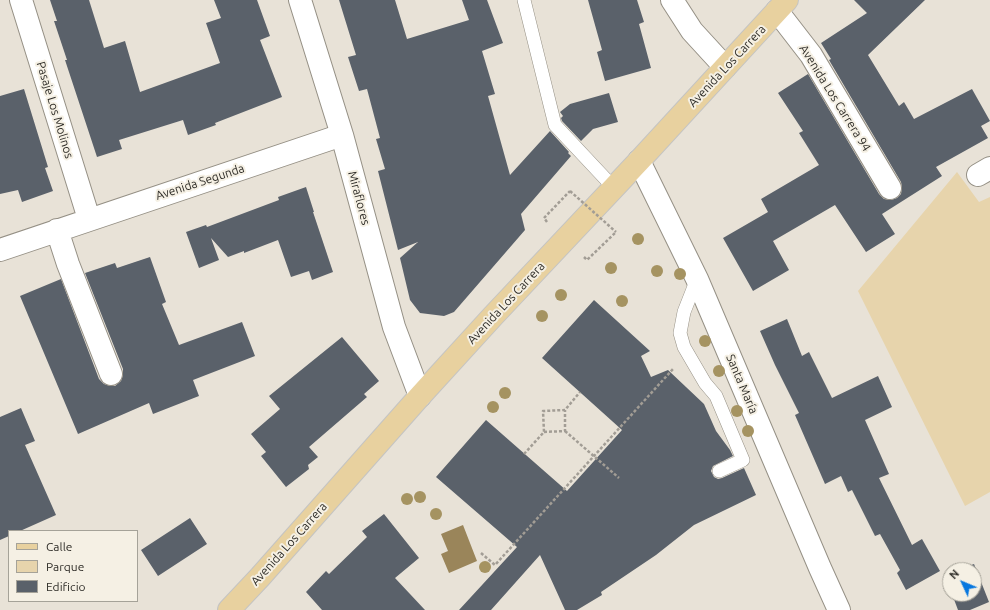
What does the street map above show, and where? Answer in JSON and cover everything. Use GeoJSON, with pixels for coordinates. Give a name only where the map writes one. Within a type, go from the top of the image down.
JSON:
{"type":"FeatureCollection","features":[{"type":"Feature","properties":{"kind":"main road","name":"Avenida Los Carrera"},"geometry":{"type":"LineString","coordinates":[[229,610],[493,316],[614,188],[782,6]]}},
{"type":"Feature","properties":{"kind":"street","name":"Pasaje Los Molinos"},"geometry":{"type":"LineString","coordinates":[[21,0],[89,219]]}},
{"type":"Feature","properties":{"kind":"street","name":"Miraflores"},"geometry":{"type":"LineString","coordinates":[[300,0],[342,135],[394,327],[420,396]]}},
{"type":"Feature","properties":{"kind":"street"},"geometry":{"type":"LineString","coordinates":[[672,0],[692,31],[725,67]]}},
{"type":"Feature","properties":{"kind":"street","name":"Avenida Los Carrera 94"},"geometry":{"type":"LineString","coordinates":[[782,6],[890,188]]}},
{"type":"Feature","properties":{"kind":"street","name":"Avenida Segunda"},"geometry":{"type":"LineString","coordinates":[[0,250],[342,135]]}},
{"type":"Feature","properties":{"kind":"street","name":"Santa María"},"geometry":{"type":"LineString","coordinates":[[639,161],[697,279],[839,610]]}},
{"type":"Feature","properties":{"kind":"street"},"geometry":{"type":"LineString","coordinates":[[57,230],[68,264],[111,374]]}},
{"type":"Feature","properties":{"kind":"lane"},"geometry":{"type":"LineString","coordinates":[[524,0],[555,125],[614,188]]}},
{"type":"Feature","properties":{"kind":"lane"},"geometry":{"type":"LineString","coordinates":[[697,279],[684,312],[680,333],[684,347],[705,383],[716,396],[743,460],[719,471]]}},
{"type":"Feature","properties":{"kind":"path"},"geometry":{"type":"LineString","coordinates":[[544,218],[570,191],[616,232],[587,260]]}},
{"type":"Feature","properties":{"kind":"path"},"geometry":{"type":"LineString","coordinates":[[481,553],[495,565],[678,364]]}},
{"type":"Feature","properties":{"kind":"path"},"geometry":{"type":"LineString","coordinates":[[565,431],[564,410],[580,392]]}},
{"type":"Feature","properties":{"kind":"path"},"geometry":{"type":"LineString","coordinates":[[524,454],[544,432],[543,411],[564,410]]}},
{"type":"Feature","properties":{"kind":"path"},"geometry":{"type":"LineString","coordinates":[[544,432],[565,431],[619,478]]}},
{"type":"Feature","properties":{"kind":"green space"},"geometry":{"type":"Polygon","coordinates":[[[957,172],[979,202],[990,197],[990,492],[965,506],[858,291],[957,172]]]}},
{"type":"Feature","properties":{"kind":"shaded area"},"geometry":{"type":"Polygon","coordinates":[[[463,525],[477,561],[449,573],[441,554],[448,551],[441,534],[463,525]]]}},
{"type":"Feature","properties":{"kind":"building"},"geometry":{"type":"Polygon","coordinates":[[[50,0],[89,0],[104,48],[125,41],[140,92],[220,63],[206,23],[221,18],[214,0],[257,0],[270,36],[260,40],[282,97],[215,123],[216,125],[188,135],[183,120],[119,140],[122,149],[97,157],[65,60],[67,60],[54,21],[57,21],[50,0]]]}},
{"type":"Feature","properties":{"kind":"building"},"geometry":{"type":"Polygon","coordinates":[[[339,0],[395,0],[407,39],[469,20],[462,0],[487,0],[503,43],[482,51],[495,94],[488,96],[510,175],[550,131],[571,156],[521,214],[525,230],[454,312],[444,316],[420,313],[410,300],[400,258],[418,242],[398,250],[378,171],[385,169],[376,139],[380,138],[367,89],[359,91],[348,57],[356,55],[339,0]]]}},
{"type":"Feature","properties":{"kind":"building"},"geometry":{"type":"Polygon","coordinates":[[[588,0],[637,0],[644,22],[639,24],[651,68],[605,81],[597,52],[602,50],[588,0]]]}},
{"type":"Feature","properties":{"kind":"building"},"geometry":{"type":"Polygon","coordinates":[[[854,0],[925,0],[868,55],[899,106],[904,102],[914,119],[972,89],[990,121],[981,126],[988,138],[936,167],[942,176],[882,214],[895,234],[866,252],[835,205],[773,241],[789,270],[753,291],[723,238],[768,212],[761,199],[819,165],[799,133],[803,131],[778,93],[808,74],[879,194],[884,199],[891,200],[897,198],[901,194],[901,182],[829,60],[831,59],[821,43],[867,13],[854,0]]]}},
{"type":"Feature","properties":{"kind":"building"},"geometry":{"type":"Polygon","coordinates":[[[24,89],[48,167],[45,168],[53,191],[22,202],[18,190],[0,194],[0,96],[24,89]]]}},
{"type":"Feature","properties":{"kind":"building"},"geometry":{"type":"Polygon","coordinates":[[[609,93],[618,122],[593,129],[581,141],[562,121],[561,118],[563,116],[560,112],[570,104],[609,93]]]}},
{"type":"Feature","properties":{"kind":"building"},"geometry":{"type":"Polygon","coordinates":[[[306,187],[333,272],[312,280],[309,271],[291,277],[278,240],[244,253],[244,251],[228,257],[211,238],[219,260],[199,268],[186,232],[206,225],[207,227],[279,200],[278,197],[306,187]]]}},
{"type":"Feature","properties":{"kind":"building"},"geometry":{"type":"Polygon","coordinates":[[[150,257],[166,302],[162,304],[179,345],[242,322],[255,356],[193,380],[199,396],[153,414],[149,403],[78,434],[20,296],[61,279],[99,379],[104,384],[115,386],[121,381],[123,369],[85,273],[115,263],[117,268],[150,257]]]}},
{"type":"Feature","properties":{"kind":"building"},"geometry":{"type":"Polygon","coordinates":[[[594,300],[650,351],[641,356],[651,377],[668,370],[704,404],[716,431],[733,456],[713,466],[711,471],[714,477],[718,479],[722,478],[744,468],[756,495],[694,525],[656,555],[601,592],[602,595],[577,610],[565,610],[540,555],[491,610],[459,610],[517,547],[436,477],[486,420],[567,491],[622,430],[542,358],[594,300]]]}},
{"type":"Feature","properties":{"kind":"building"},"geometry":{"type":"Polygon","coordinates":[[[787,319],[802,356],[809,352],[832,398],[878,376],[892,407],[865,420],[889,474],[879,478],[912,545],[922,539],[940,571],[906,590],[897,573],[900,570],[880,534],[875,536],[852,490],[848,492],[841,476],[825,484],[795,415],[799,413],[760,331],[787,319]]]}},
{"type":"Feature","properties":{"kind":"building"},"geometry":{"type":"Polygon","coordinates":[[[342,337],[379,381],[364,394],[367,397],[309,447],[318,457],[308,465],[309,469],[286,487],[261,456],[266,452],[251,434],[280,409],[269,396],[342,337]]]}},
{"type":"Feature","properties":{"kind":"building"},"geometry":{"type":"Polygon","coordinates":[[[21,408],[35,441],[25,445],[56,515],[22,530],[8,530],[8,536],[0,540],[0,417],[21,408]]]}},
{"type":"Feature","properties":{"kind":"building"},"geometry":{"type":"Polygon","coordinates":[[[384,514],[419,558],[395,578],[425,610],[322,610],[306,592],[326,571],[329,574],[367,537],[362,531],[384,514]]]}},
{"type":"Feature","properties":{"kind":"building"},"geometry":{"type":"Polygon","coordinates":[[[190,518],[207,544],[158,576],[141,550],[190,518]]]}},
{"type":"Feature","properties":{"kind":"building"},"geometry":{"type":"Polygon","coordinates":[[[982,584],[989,602],[970,610],[958,610],[955,602],[982,602],[982,584]]]}}]}
